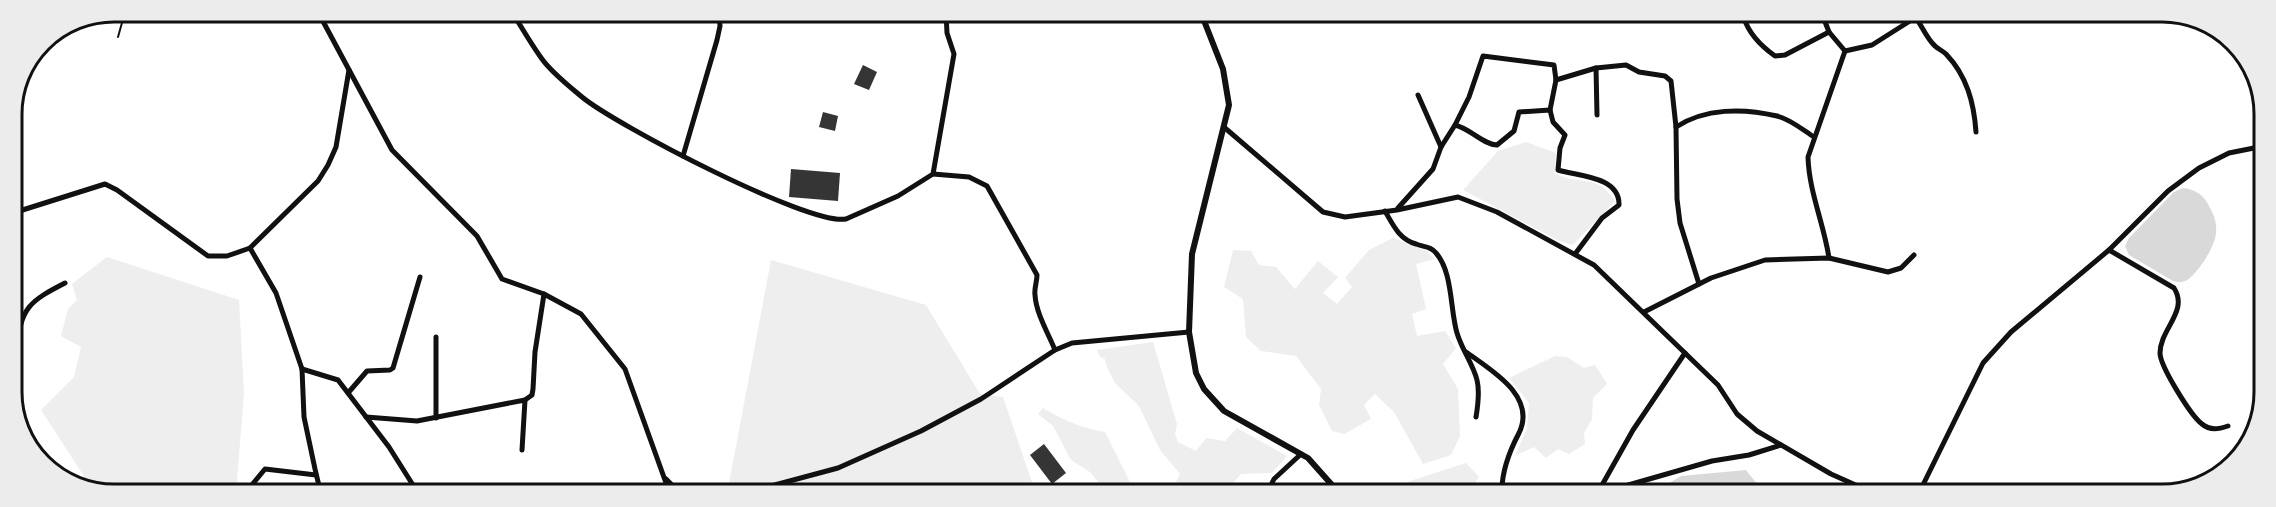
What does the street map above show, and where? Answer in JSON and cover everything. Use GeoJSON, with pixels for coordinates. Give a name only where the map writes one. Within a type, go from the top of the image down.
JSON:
{"type":"FeatureCollection","features":[{"type":"Feature","properties":{"kind":"street"},"geometry":{"type":"LineString","coordinates":[[324,22],[392,150],[477,236],[502,279],[544,294],[581,314],[625,369],[666,484]]}},
{"type":"Feature","properties":{"kind":"street"},"geometry":{"type":"LineString","coordinates":[[518,22],[543,60],[584,98],[683,156],[806,212],[838,220],[846,219],[898,196],[933,174],[969,177],[987,186],[1036,275],[1037,284],[1034,291],[1036,303],[1056,350]]}},
{"type":"Feature","properties":{"kind":"street"},"geometry":{"type":"LineString","coordinates":[[683,156],[717,40],[720,22]]}},
{"type":"Feature","properties":{"kind":"street"},"geometry":{"type":"LineString","coordinates":[[933,174],[954,54],[947,33],[946,22]]}},
{"type":"Feature","properties":{"kind":"street"},"geometry":{"type":"LineString","coordinates":[[1205,22],[1223,69],[1229,105],[1192,254],[1189,332],[1196,373],[1204,389],[1224,411],[1308,458],[1331,484]]}},
{"type":"Feature","properties":{"kind":"street"},"geometry":{"type":"LineString","coordinates":[[1745,22],[1748,29],[1764,48],[1775,56],[1785,55],[1829,32]]}},
{"type":"Feature","properties":{"kind":"street"},"geometry":{"type":"LineString","coordinates":[[1825,22],[1829,32],[1845,51],[1872,45],[1909,22]]}},
{"type":"Feature","properties":{"kind":"street"},"geometry":{"type":"LineString","coordinates":[[1922,22],[1934,46],[1943,51],[1955,64],[1966,84],[1974,109],[1976,132]]}},
{"type":"Feature","properties":{"kind":"street"},"geometry":{"type":"LineString","coordinates":[[1829,258],[1826,235],[1808,172],[1808,157],[1845,51]]}},
{"type":"Feature","properties":{"kind":"street"},"geometry":{"type":"LineString","coordinates":[[1397,210],[1433,169],[1441,147],[1469,97],[1483,56],[1554,65],[1556,80],[1550,110],[1553,122],[1565,135],[1560,148],[1558,170],[1593,177],[1608,185],[1617,194],[1619,201],[1619,205],[1602,218],[1575,254]]}},
{"type":"Feature","properties":{"kind":"street"},"geometry":{"type":"LineString","coordinates":[[1556,80],[1596,68],[1626,65],[1639,72],[1669,78],[1676,127],[1677,199],[1680,223],[1699,284]]}},
{"type":"Feature","properties":{"kind":"street"},"geometry":{"type":"LineString","coordinates":[[1596,68],[1597,115]]}},
{"type":"Feature","properties":{"kind":"street"},"geometry":{"type":"LineString","coordinates":[[23,210],[105,184],[117,190],[208,256],[227,256],[250,248],[318,181],[328,165],[336,147],[350,69]]}},
{"type":"Feature","properties":{"kind":"street"},"geometry":{"type":"LineString","coordinates":[[1418,95],[1441,147]]}},
{"type":"Feature","properties":{"kind":"street"},"geometry":{"type":"LineString","coordinates":[[1455,125],[1470,131],[1487,143],[1497,145],[1514,131],[1519,112],[1550,110]]}},
{"type":"Feature","properties":{"kind":"street"},"geometry":{"type":"LineString","coordinates":[[1676,127],[1689,118],[1704,113],[1732,111],[1778,116],[1814,138]]}},
{"type":"Feature","properties":{"kind":"street"},"geometry":{"type":"LineString","coordinates":[[1225,128],[1323,212],[1345,217],[1397,210],[1458,197],[1497,212],[1575,254],[1594,265],[1644,312],[1718,385],[1737,414],[1757,431],[1831,474],[1854,484]]}},
{"type":"Feature","properties":{"kind":"street"},"geometry":{"type":"LineString","coordinates":[[1923,484],[1983,363],[2011,332],[2109,250],[2168,191],[2199,168],[2229,153],[2254,147]]}},
{"type":"Feature","properties":{"kind":"street"},"geometry":{"type":"LineString","coordinates":[[1385,211],[1402,237],[1414,244],[1427,246],[1436,252],[1442,262],[1451,295],[1457,334],[1478,381],[1479,397],[1476,417]]}},
{"type":"Feature","properties":{"kind":"street"},"geometry":{"type":"LineString","coordinates":[[250,248],[276,293],[302,369],[304,417],[318,484]]}},
{"type":"Feature","properties":{"kind":"street"},"geometry":{"type":"LineString","coordinates":[[2109,250],[2174,288],[2179,305],[2167,329],[2160,352],[2163,366],[2193,415],[2202,425],[2213,430],[2228,426]]}},
{"type":"Feature","properties":{"kind":"street"},"geometry":{"type":"LineString","coordinates":[[1644,312],[1699,284],[1766,260],[1829,258],[1888,272],[1901,268],[1914,255]]}},
{"type":"Feature","properties":{"kind":"street"},"geometry":{"type":"LineString","coordinates":[[348,393],[368,371],[393,368],[420,277]]}},
{"type":"Feature","properties":{"kind":"street"},"geometry":{"type":"LineString","coordinates":[[22,322],[24,315],[37,297],[65,283]]}},
{"type":"Feature","properties":{"kind":"street"},"geometry":{"type":"LineString","coordinates":[[366,417],[404,421],[436,418],[525,400],[532,395],[535,352],[544,294]]}},
{"type":"Feature","properties":{"kind":"street"},"geometry":{"type":"LineString","coordinates":[[778,484],[838,468],[921,431],[981,399],[1056,350],[1082,342],[1189,332]]}},
{"type":"Feature","properties":{"kind":"street"},"geometry":{"type":"LineString","coordinates":[[436,337],[436,418]]}},
{"type":"Feature","properties":{"kind":"street"},"geometry":{"type":"LineString","coordinates":[[1464,351],[1498,375],[1522,405],[1520,430],[1510,449],[1504,469],[1503,484]]}},
{"type":"Feature","properties":{"kind":"street"},"geometry":{"type":"LineString","coordinates":[[1603,484],[1633,430],[1686,353]]}},
{"type":"Feature","properties":{"kind":"street"},"geometry":{"type":"LineString","coordinates":[[302,369],[338,380],[389,447],[412,484]]}},
{"type":"Feature","properties":{"kind":"street"},"geometry":{"type":"LineString","coordinates":[[522,450],[525,400]]}},
{"type":"Feature","properties":{"kind":"street"},"geometry":{"type":"LineString","coordinates":[[1632,484],[1712,461],[1749,456],[1781,445]]}},
{"type":"Feature","properties":{"kind":"street"},"geometry":{"type":"LineString","coordinates":[[1272,484],[1274,479],[1301,454]]}},
{"type":"Feature","properties":{"kind":"street"},"geometry":{"type":"LineString","coordinates":[[253,484],[265,469],[316,475]]}},
{"type":"Feature","properties":{"kind":"street"},"geometry":{"type":"LineString","coordinates":[[664,477],[670,484]]}},
{"type":"Feature","properties":{"kind":"lane"},"geometry":{"type":"LineString","coordinates":[[118,37],[122,22]]}},
{"type":"Feature","properties":{"kind":"shaded area"},"geometry":{"type":"Polygon","coordinates":[[[1526,142],[1556,153],[1555,173],[1601,186],[1615,201],[1573,245],[1559,241],[1463,190],[1498,151],[1526,142]]]}},
{"type":"Feature","properties":{"kind":"shaded area"},"geometry":{"type":"Polygon","coordinates":[[[2183,188],[2195,191],[2204,198],[2214,216],[2216,229],[2213,245],[2201,266],[2191,277],[2180,282],[2173,281],[2129,255],[2125,246],[2129,238],[2174,192],[2183,188]]]}},
{"type":"Feature","properties":{"kind":"shaded area"},"geometry":{"type":"Polygon","coordinates":[[[1393,238],[1427,251],[1434,259],[1416,264],[1426,309],[1412,314],[1417,336],[1445,331],[1456,348],[1443,364],[1458,389],[1460,436],[1451,455],[1423,464],[1394,412],[1375,394],[1364,405],[1371,419],[1344,434],[1332,431],[1319,405],[1321,389],[1296,356],[1261,351],[1246,337],[1243,299],[1224,287],[1233,250],[1251,251],[1259,265],[1276,267],[1295,289],[1318,261],[1338,277],[1323,293],[1337,304],[1352,287],[1345,278],[1369,250],[1393,238]]]}},
{"type":"Feature","properties":{"kind":"shaded area"},"geometry":{"type":"Polygon","coordinates":[[[107,257],[239,300],[244,393],[237,484],[115,484],[97,483],[86,479],[41,410],[74,377],[81,347],[61,336],[68,309],[77,300],[72,284],[107,257]]]}},
{"type":"Feature","properties":{"kind":"shaded area"},"geometry":{"type":"Polygon","coordinates":[[[771,260],[926,305],[980,394],[1003,397],[1033,484],[729,484],[771,260]]]}},
{"type":"Feature","properties":{"kind":"shaded area"},"geometry":{"type":"Polygon","coordinates":[[[1153,342],[1177,424],[1175,434],[1178,442],[1196,451],[1206,438],[1225,441],[1237,428],[1287,456],[1272,473],[1241,474],[1232,484],[1175,484],[1180,474],[1160,450],[1139,406],[1115,383],[1105,359],[1100,357],[1097,350],[1153,342]]]}},
{"type":"Feature","properties":{"kind":"shaded area"},"geometry":{"type":"Polygon","coordinates":[[[1555,356],[1567,357],[1584,368],[1595,365],[1607,384],[1593,398],[1592,419],[1584,433],[1585,444],[1569,454],[1558,449],[1546,458],[1534,447],[1515,456],[1527,428],[1529,403],[1509,378],[1555,356]]]}},
{"type":"Feature","properties":{"kind":"shaded area"},"geometry":{"type":"Polygon","coordinates":[[[1043,408],[1073,423],[1105,432],[1131,484],[1100,484],[1090,472],[1071,460],[1053,426],[1038,414],[1043,408]]]}},
{"type":"Feature","properties":{"kind":"shaded area"},"geometry":{"type":"Polygon","coordinates":[[[1466,463],[1479,477],[1474,484],[1408,484],[1407,482],[1466,463]]]}},
{"type":"Feature","properties":{"kind":"shaded area"},"geometry":{"type":"Polygon","coordinates":[[[1746,470],[1757,484],[1668,484],[1681,476],[1746,470]]]}},
{"type":"Feature","properties":{"kind":"building"},"geometry":{"type":"Polygon","coordinates":[[[863,65],[877,72],[869,90],[854,84],[863,65]]]}},
{"type":"Feature","properties":{"kind":"building"},"geometry":{"type":"Polygon","coordinates":[[[823,112],[838,116],[835,131],[819,127],[823,112]]]}},
{"type":"Feature","properties":{"kind":"building"},"geometry":{"type":"Polygon","coordinates":[[[791,169],[840,173],[838,201],[789,197],[791,169]]]}},
{"type":"Feature","properties":{"kind":"building"},"geometry":{"type":"Polygon","coordinates":[[[1044,444],[1066,473],[1052,484],[1030,455],[1044,444]]]}}]}
